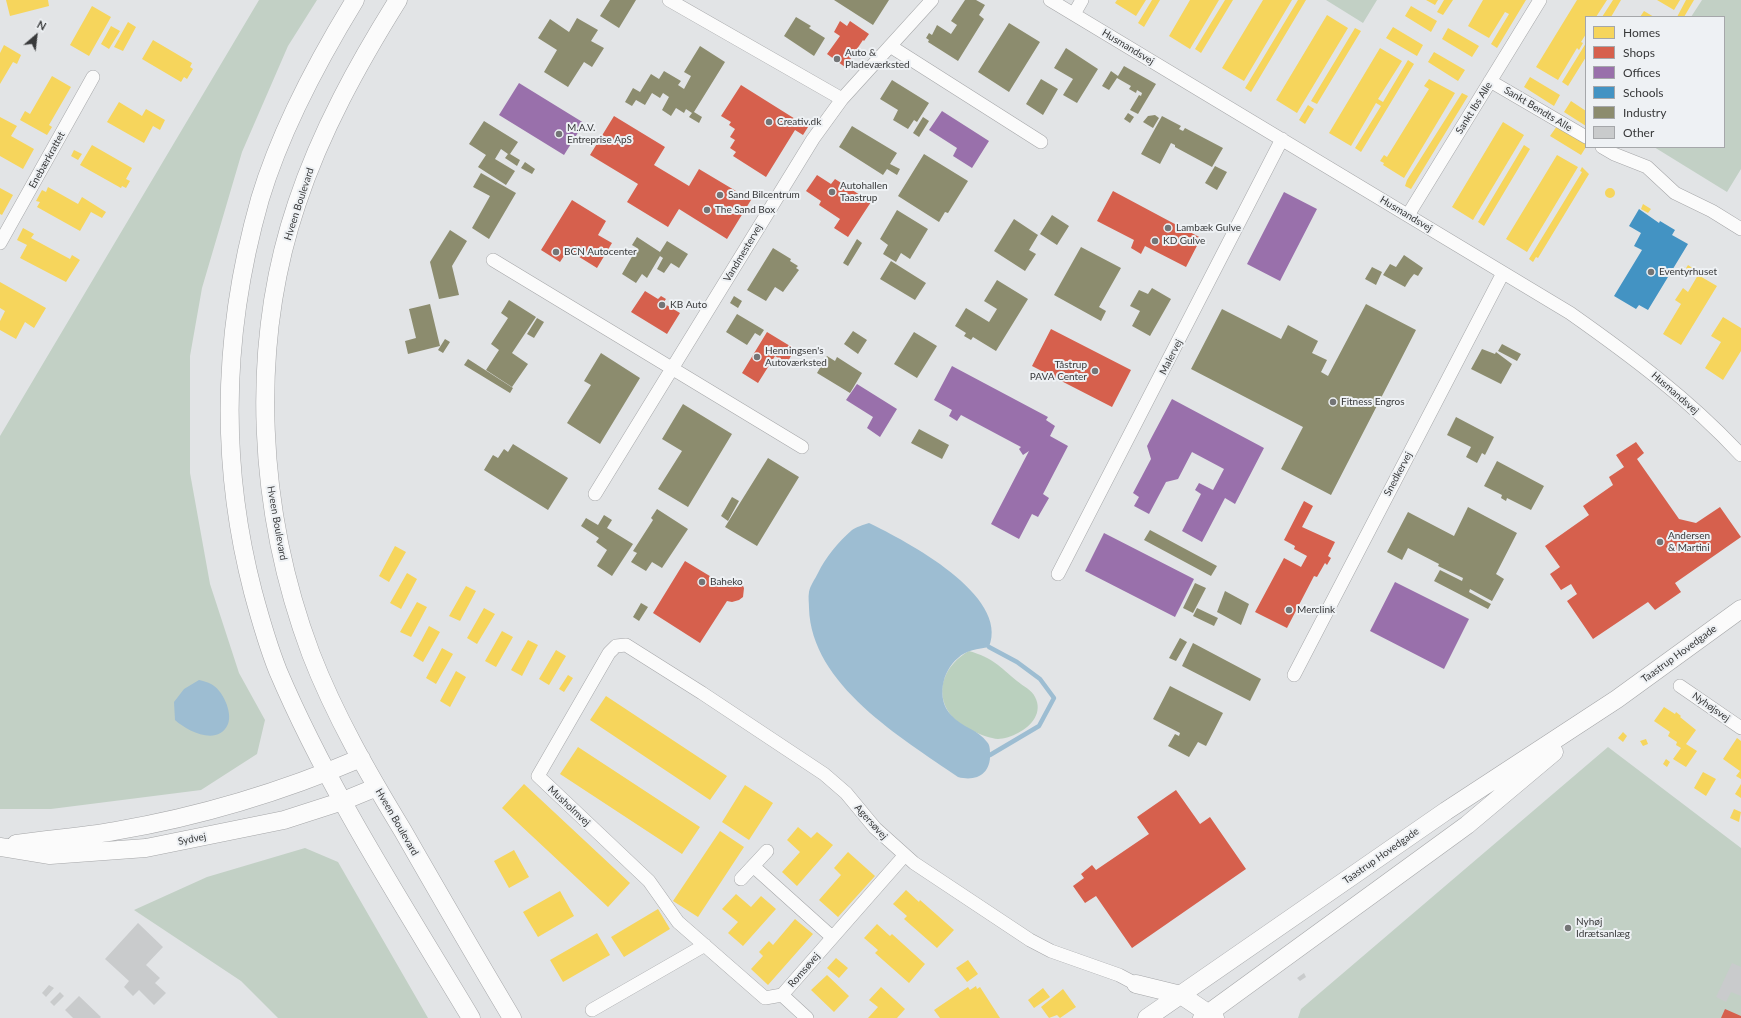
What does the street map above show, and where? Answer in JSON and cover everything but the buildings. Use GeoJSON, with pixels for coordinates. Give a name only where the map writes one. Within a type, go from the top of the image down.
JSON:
{"type":"FeatureCollection","features":[{"type":"Feature","properties":{"kind":"street"},"geometry":{"type":"LineString","coordinates":[[355,0],[307,85],[277,152],[261,197],[244,263],[233,326],[229,407],[231,467],[238,527],[258,611],[277,668],[299,716],[343,801],[471,1018]]}},
{"type":"Feature","properties":{"kind":"street","name":"Hveen Boulevard"},"geometry":{"type":"LineString","coordinates":[[398,0],[369,47],[340,102],[311,164],[296,206],[279,272],[272,316],[265,405],[267,461],[274,516],[281,554],[293,601],[312,656],[361,758],[377,787],[512,1018]]}},
{"type":"Feature","properties":{"kind":"street"},"geometry":{"type":"LineString","coordinates":[[669,0],[842,99]]}},
{"type":"Feature","properties":{"kind":"street","name":"Vandmestervej"},"geometry":{"type":"LineString","coordinates":[[595,494],[813,139],[842,99],[932,0]]}},
{"type":"Feature","properties":{"kind":"street","name":"Husmandsvej"},"geometry":{"type":"LineString","coordinates":[[1050,0],[1570,313],[1627,353],[1666,384],[1721,434],[1741,455]]}},
{"type":"Feature","properties":{"kind":"street"},"geometry":{"type":"LineString","coordinates":[[1074,14],[1082,0]]}},
{"type":"Feature","properties":{"kind":"street","name":"Sankt Ibs Alle"},"geometry":{"type":"LineString","coordinates":[[1408,215],[1540,0]]}},
{"type":"Feature","properties":{"kind":"street"},"geometry":{"type":"LineString","coordinates":[[890,46],[1041,142]]}},
{"type":"Feature","properties":{"kind":"street","name":"Enebærkrattet"},"geometry":{"type":"LineString","coordinates":[[0,244],[93,77]]}},
{"type":"Feature","properties":{"kind":"street","name":"Sankt Bendts Alle"},"geometry":{"type":"LineString","coordinates":[[1490,81],[1585,136]]}},
{"type":"Feature","properties":{"kind":"street","name":"Malervej"},"geometry":{"type":"LineString","coordinates":[[1058,574],[1282,139]]}},
{"type":"Feature","properties":{"kind":"street"},"geometry":{"type":"LineString","coordinates":[[1604,148],[1614,154],[1647,167],[1675,193],[1741,229]]}},
{"type":"Feature","properties":{"kind":"street"},"geometry":{"type":"LineString","coordinates":[[493,260],[802,447]]}},
{"type":"Feature","properties":{"kind":"street","name":"Snedkervej"},"geometry":{"type":"LineString","coordinates":[[1294,675],[1503,273]]}},
{"type":"Feature","properties":{"kind":"street","name":"Taastrup Hovedgade"},"geometry":{"type":"LineString","coordinates":[[1158,1015],[1181,994],[1446,811],[1617,699],[1741,609]]}},
{"type":"Feature","properties":{"kind":"street","name":"Agersøvej"},"geometry":{"type":"LineString","coordinates":[[616,646],[626,645],[702,693],[824,774],[846,793],[875,828],[904,856],[1030,940],[1051,951],[1119,975],[1136,984]]}},
{"type":"Feature","properties":{"kind":"street","name":"Musholmvej"},"geometry":{"type":"LineString","coordinates":[[616,646],[609,653],[538,776],[649,881],[678,922],[765,998],[782,995]]}},
{"type":"Feature","properties":{"kind":"street","name":"Nyhøjsvej"},"geometry":{"type":"LineString","coordinates":[[1680,686],[1741,728]]}},
{"type":"Feature","properties":{"kind":"street","name":"Taastrup Hovedgade"},"geometry":{"type":"LineString","coordinates":[[1208,1017],[1467,825],[1617,699]]}},
{"type":"Feature","properties":{"kind":"street","name":"Sydvej"},"geometry":{"type":"LineString","coordinates":[[1,847],[114,831],[178,818],[328,772],[361,758]]}},
{"type":"Feature","properties":{"kind":"street","name":"Sydvej"},"geometry":{"type":"LineString","coordinates":[[1,847],[50,855],[146,848],[284,820],[343,801],[377,787]]}},
{"type":"Feature","properties":{"kind":"street"},"geometry":{"type":"LineString","coordinates":[[741,879],[767,851]]}},
{"type":"Feature","properties":{"kind":"street","name":"Romsøvej"},"geometry":{"type":"LineString","coordinates":[[807,1018],[782,995],[904,856]]}},
{"type":"Feature","properties":{"kind":"street"},"geometry":{"type":"LineString","coordinates":[[753,866],[832,937]]}},
{"type":"Feature","properties":{"kind":"street"},"geometry":{"type":"LineString","coordinates":[[592,1010],[705,945]]}},
{"type":"Feature","properties":{"kind":"street"},"geometry":{"type":"LineString","coordinates":[[1136,984],[1181,994],[1208,1017]]}},
{"type":"Feature","properties":{"kind":"street"},"geometry":{"type":"LineString","coordinates":[[1136,984],[1158,1015]]}},
{"type":"Feature","properties":{"kind":"shaded area"},"geometry":{"type":"Polygon","coordinates":[[[259,0],[317,0],[288,46],[242,152],[202,288],[190,356],[190,473],[210,584],[239,673],[265,720],[257,754],[201,790],[51,809],[0,809],[0,436],[259,0]]]}},
{"type":"Feature","properties":{"kind":"shaded area"},"geometry":{"type":"Polygon","coordinates":[[[1326,0],[1377,0],[1363,23],[1326,0]]]}},
{"type":"Feature","properties":{"kind":"shaded area"},"geometry":{"type":"Polygon","coordinates":[[[1702,0],[1741,0],[1741,169],[1727,192],[1656,148],[1725,148],[1725,16],[1692,16],[1702,0]]]}},
{"type":"Feature","properties":{"kind":"shaded area","name":"Nyhøj Idrætsanlæg"},"geometry":{"type":"Polygon","coordinates":[[[1608,747],[1741,848],[1741,1018],[1298,1018],[1301,1009],[1608,747]]]}},
{"type":"Feature","properties":{"kind":"shaded area"},"geometry":{"type":"Polygon","coordinates":[[[305,848],[338,862],[428,1018],[278,1018],[241,981],[134,910],[207,877],[305,848]]]}},
{"type":"Feature","properties":{"kind":"green space"},"geometry":{"type":"Polygon","coordinates":[[[969,651],[995,663],[1030,690],[1034,695],[1038,708],[1035,718],[1028,727],[1013,735],[998,739],[979,734],[953,718],[945,705],[942,687],[944,678],[954,663],[969,651]]]}},
{"type":"Feature","properties":{"kind":"water"},"geometry":{"type":"Polygon","coordinates":[[[869,523],[929,556],[951,572],[970,590],[984,608],[991,627],[989,647],[976,649],[961,655],[948,670],[942,693],[946,708],[951,715],[960,723],[979,734],[989,745],[990,761],[988,767],[981,775],[971,778],[958,777],[911,745],[863,707],[842,685],[825,661],[814,636],[809,608],[809,592],[811,585],[824,562],[842,539],[854,529],[869,523]]]}},
{"type":"Feature","properties":{"kind":"water"},"geometry":{"type":"Polygon","coordinates":[[[199,680],[215,687],[223,696],[228,707],[228,724],[223,731],[217,735],[202,735],[194,732],[175,720],[174,702],[184,689],[199,680]]]}},
{"type":"Feature","properties":{"kind":"waterway"},"geometry":{"type":"LineString","coordinates":[[989,647],[1017,662],[1040,679],[1054,698],[1039,726],[990,755]]}},
{"type":"Feature","properties":{"kind":"place","name":"Auto & Pladeværksted"},"geometry":{"type":"Point","coordinates":[837,59]}},
{"type":"Feature","properties":{"kind":"place","name":"Creativ.dk"},"geometry":{"type":"Point","coordinates":[769,122]}},
{"type":"Feature","properties":{"kind":"place","name":"M.A.V. Entreprise ApS"},"geometry":{"type":"Point","coordinates":[559,134]}},
{"type":"Feature","properties":{"kind":"place","name":"Autohallen Taastrup"},"geometry":{"type":"Point","coordinates":[832,192]}},
{"type":"Feature","properties":{"kind":"place","name":"Sand Bilcentrum"},"geometry":{"type":"Point","coordinates":[720,195]}},
{"type":"Feature","properties":{"kind":"place","name":"The Sand Box"},"geometry":{"type":"Point","coordinates":[707,210]}},
{"type":"Feature","properties":{"kind":"place","name":"Lambæk Gulve"},"geometry":{"type":"Point","coordinates":[1168,228]}},
{"type":"Feature","properties":{"kind":"place","name":"KD Gulve"},"geometry":{"type":"Point","coordinates":[1155,241]}},
{"type":"Feature","properties":{"kind":"place","name":"BCN Autocenter"},"geometry":{"type":"Point","coordinates":[556,252]}},
{"type":"Feature","properties":{"kind":"place","name":"Eventyrhuset"},"geometry":{"type":"Point","coordinates":[1651,272]}},
{"type":"Feature","properties":{"kind":"place","name":"KB Auto"},"geometry":{"type":"Point","coordinates":[662,305]}},
{"type":"Feature","properties":{"kind":"place","name":"Henningsen's Autoværksted"},"geometry":{"type":"Point","coordinates":[757,357]}},
{"type":"Feature","properties":{"kind":"place","name":"Tåstrup PAVA Center"},"geometry":{"type":"Point","coordinates":[1095,371]}},
{"type":"Feature","properties":{"kind":"place","name":"Fitness Engros"},"geometry":{"type":"Point","coordinates":[1333,402]}},
{"type":"Feature","properties":{"kind":"place","name":"Andersen & Martini"},"geometry":{"type":"Point","coordinates":[1660,542]}},
{"type":"Feature","properties":{"kind":"place","name":"Baheko"},"geometry":{"type":"Point","coordinates":[702,582]}},
{"type":"Feature","properties":{"kind":"place","name":"Merclink"},"geometry":{"type":"Point","coordinates":[1289,610]}},
{"type":"Feature","properties":{"kind":"place","name":"Nyhøj Idrætsanlæg"},"geometry":{"type":"Point","coordinates":[1568,928]}}]}
